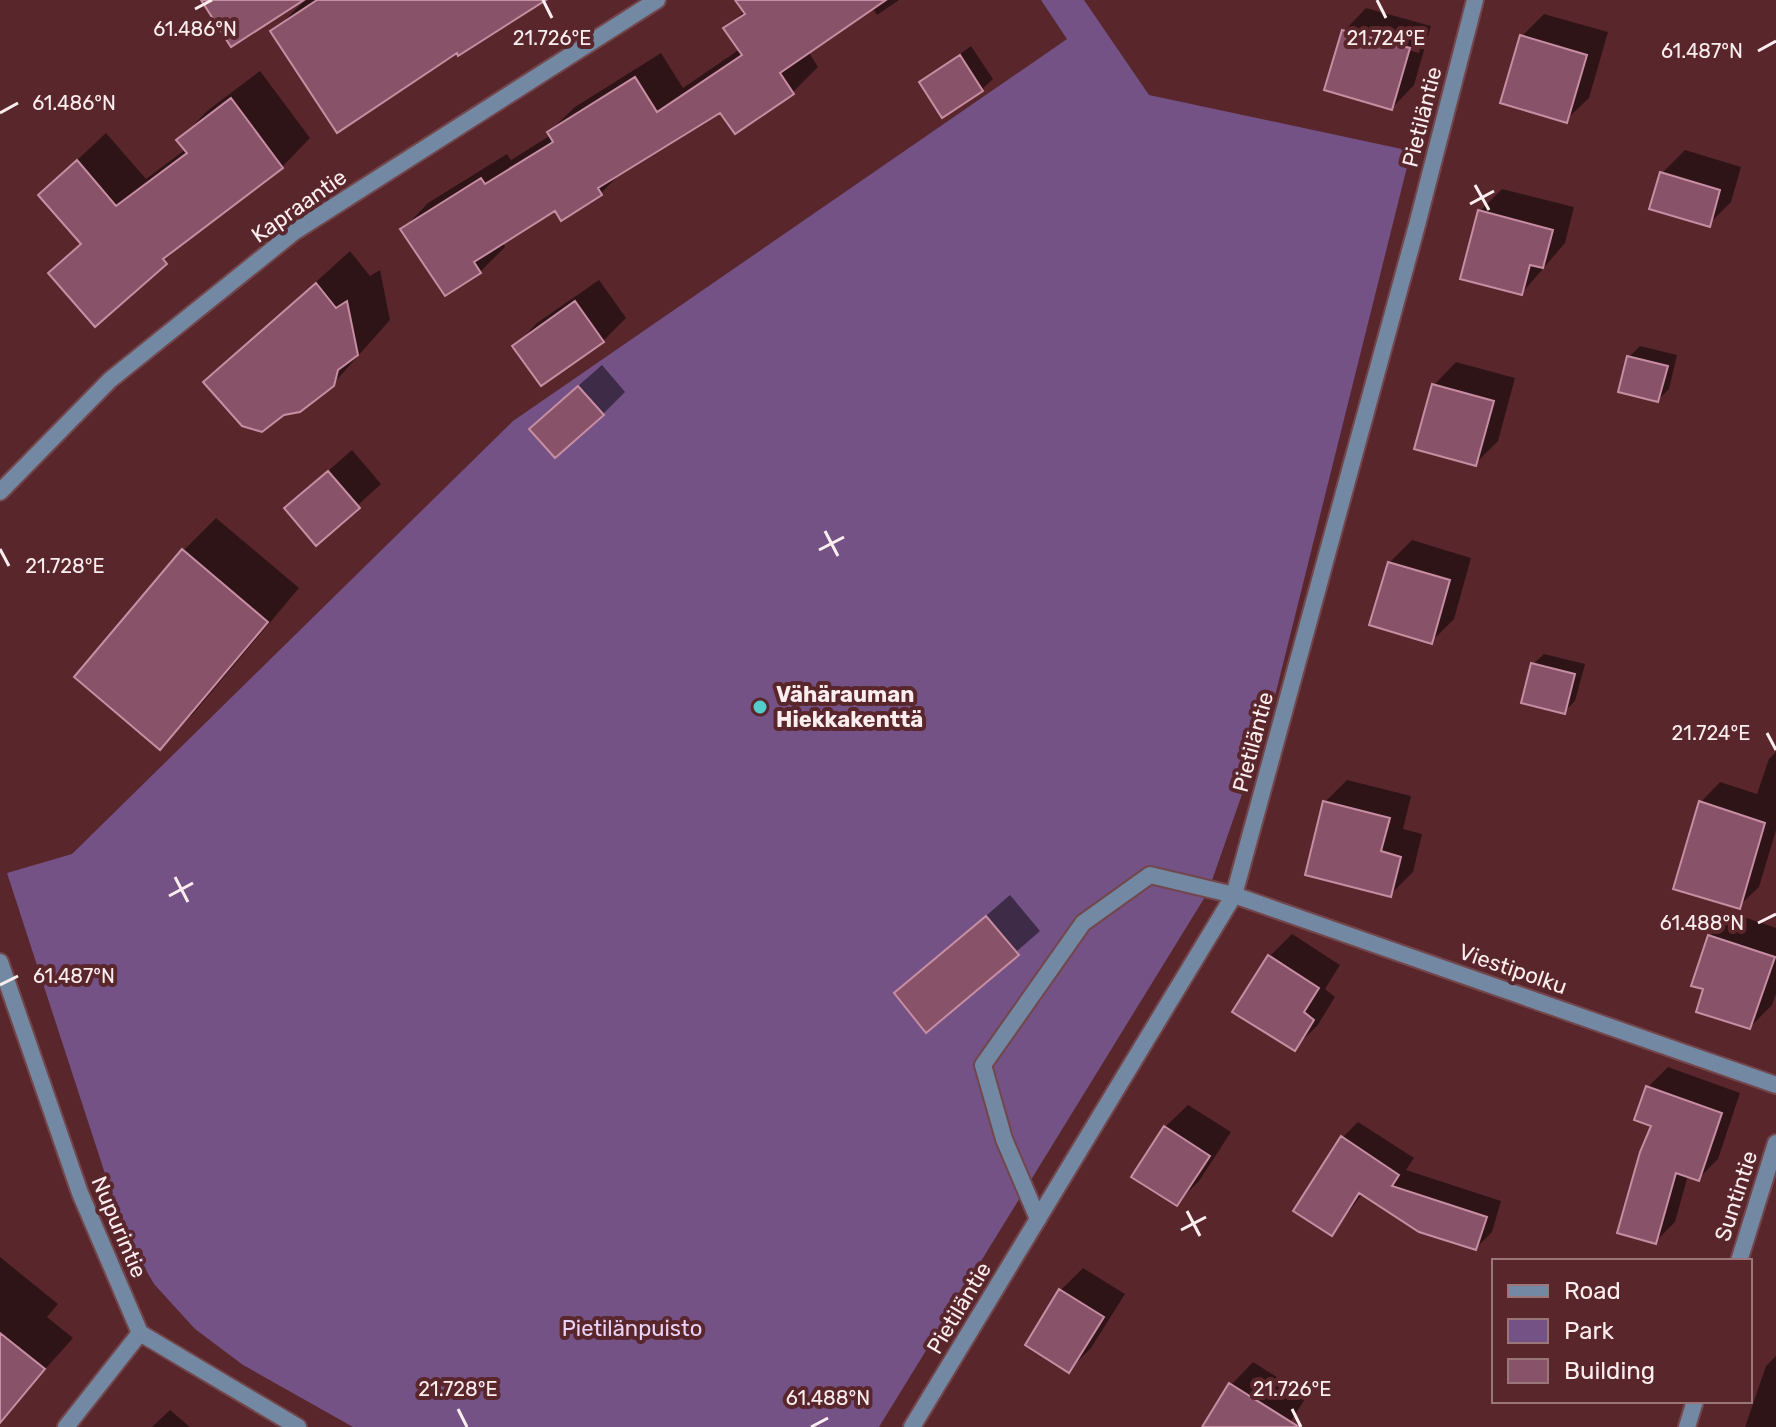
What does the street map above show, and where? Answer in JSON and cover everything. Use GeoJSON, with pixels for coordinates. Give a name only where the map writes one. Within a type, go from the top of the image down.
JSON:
{"type":"FeatureCollection","features":[{"type":"Feature","properties":{"kind":"street","name":"Kapraantie"},"geometry":{"type":"LineString","coordinates":[[0,492],[110,380],[294,232],[657,0]]}},
{"type":"Feature","properties":{"kind":"street","name":"Pietiläntie"},"geometry":{"type":"LineString","coordinates":[[912,1427],[1234,895],[1417,225],[1475,0]]}},
{"type":"Feature","properties":{"kind":"street","name":"Viestipolku"},"geometry":{"type":"LineString","coordinates":[[1038,1219],[1004,1139],[983,1065],[1083,923],[1150,875],[1234,895],[1776,1085]]}},
{"type":"Feature","properties":{"kind":"street","name":"Nupurintie"},"geometry":{"type":"LineString","coordinates":[[0,962],[80,1193],[140,1333]]}},
{"type":"Feature","properties":{"kind":"street","name":"Suntintie"},"geometry":{"type":"LineString","coordinates":[[1740,1259],[1776,1143]]}},
{"type":"Feature","properties":{"kind":"street"},"geometry":{"type":"LineString","coordinates":[[66,1427],[140,1333],[298,1427]]}},
{"type":"Feature","properties":{"kind":"street"},"geometry":{"type":"LineString","coordinates":[[1687,1427],[1694,1403]]}},
{"type":"Feature","properties":{"kind":"green space","name":"Pietilänpuisto"},"geometry":{"type":"Polygon","coordinates":[[[1041,0],[1084,0],[1149,95],[1411,151],[1272,708],[1208,892],[879,1427],[353,1427],[243,1365],[195,1329],[154,1284],[124,1232],[7,873],[72,854],[513,421],[1067,39],[1041,0]]]}},
{"type":"Feature","properties":{"kind":"building"},"geometry":{"type":"Polygon","coordinates":[[[201,0],[304,0],[231,47],[201,0]]]}},
{"type":"Feature","properties":{"kind":"building"},"geometry":{"type":"Polygon","coordinates":[[[317,0],[546,0],[458,56],[457,53],[337,133],[270,31],[317,0]]]}},
{"type":"Feature","properties":{"kind":"building"},"geometry":{"type":"Polygon","coordinates":[[[735,0],[886,0],[780,73],[794,94],[735,134],[720,113],[598,188],[602,195],[561,221],[555,211],[474,262],[481,273],[445,296],[400,229],[481,178],[485,184],[553,142],[547,132],[635,77],[657,112],[742,55],[723,28],[745,14],[735,0]]]}},
{"type":"Feature","properties":{"kind":"building"},"geometry":{"type":"Polygon","coordinates":[[[1342,30],[1410,48],[1392,110],[1324,90],[1342,30]]]}},
{"type":"Feature","properties":{"kind":"building"},"geometry":{"type":"Polygon","coordinates":[[[1520,35],[1587,55],[1567,123],[1500,103],[1520,35]]]}},
{"type":"Feature","properties":{"kind":"building"},"geometry":{"type":"Polygon","coordinates":[[[960,55],[983,91],[942,118],[919,82],[960,55]]]}},
{"type":"Feature","properties":{"kind":"building"},"geometry":{"type":"Polygon","coordinates":[[[231,98],[283,168],[163,259],[167,264],[95,327],[48,273],[81,244],[38,195],[77,160],[116,206],[187,153],[176,140],[231,98]]]}},
{"type":"Feature","properties":{"kind":"building"},"geometry":{"type":"Polygon","coordinates":[[[1660,172],[1720,190],[1710,227],[1649,209],[1660,172]]]}},
{"type":"Feature","properties":{"kind":"building"},"geometry":{"type":"Polygon","coordinates":[[[1478,210],[1553,230],[1543,268],[1530,265],[1522,295],[1460,279],[1478,210]]]}},
{"type":"Feature","properties":{"kind":"building"},"geometry":{"type":"Polygon","coordinates":[[[316,283],[336,308],[347,301],[358,355],[338,370],[334,386],[300,412],[284,415],[262,432],[242,426],[203,382],[316,283]]]}},
{"type":"Feature","properties":{"kind":"building"},"geometry":{"type":"Polygon","coordinates":[[[575,301],[604,342],[541,386],[512,346],[575,301]]]}},
{"type":"Feature","properties":{"kind":"building"},"geometry":{"type":"Polygon","coordinates":[[[1627,356],[1668,366],[1658,402],[1618,392],[1627,356]]]}},
{"type":"Feature","properties":{"kind":"building"},"geometry":{"type":"Polygon","coordinates":[[[1432,384],[1494,401],[1476,466],[1414,449],[1432,384]]]}},
{"type":"Feature","properties":{"kind":"building"},"geometry":{"type":"Polygon","coordinates":[[[578,386],[604,415],[555,458],[529,429],[578,386]]]}},
{"type":"Feature","properties":{"kind":"building"},"geometry":{"type":"Polygon","coordinates":[[[328,471],[360,508],[316,546],[284,508],[328,471]]]}},
{"type":"Feature","properties":{"kind":"building"},"geometry":{"type":"Polygon","coordinates":[[[182,549],[268,622],[160,750],[74,677],[182,549]]]}},
{"type":"Feature","properties":{"kind":"building"},"geometry":{"type":"Polygon","coordinates":[[[1388,562],[1450,580],[1432,644],[1369,625],[1388,562]]]}},
{"type":"Feature","properties":{"kind":"building"},"geometry":{"type":"Polygon","coordinates":[[[1531,663],[1575,674],[1565,714],[1521,703],[1531,663]]]}},
{"type":"Feature","properties":{"kind":"building"},"geometry":{"type":"Polygon","coordinates":[[[1323,801],[1390,818],[1381,851],[1401,857],[1391,897],[1305,875],[1323,801]]]}},
{"type":"Feature","properties":{"kind":"building"},"geometry":{"type":"Polygon","coordinates":[[[1699,801],[1765,823],[1740,909],[1673,889],[1699,801]]]}},
{"type":"Feature","properties":{"kind":"building"},"geometry":{"type":"Polygon","coordinates":[[[986,916],[1019,955],[926,1033],[894,993],[986,916]]]}},
{"type":"Feature","properties":{"kind":"building"},"geometry":{"type":"Polygon","coordinates":[[[1708,935],[1775,957],[1750,1029],[1696,1012],[1703,989],[1691,986],[1708,935]]]}},
{"type":"Feature","properties":{"kind":"building"},"geometry":{"type":"Polygon","coordinates":[[[1268,955],[1319,988],[1304,1012],[1314,1020],[1295,1051],[1232,1012],[1268,955]]]}},
{"type":"Feature","properties":{"kind":"building"},"geometry":{"type":"Polygon","coordinates":[[[1646,1086],[1722,1113],[1699,1181],[1676,1173],[1656,1244],[1617,1233],[1640,1152],[1651,1126],[1634,1120],[1646,1086]]]}},
{"type":"Feature","properties":{"kind":"building"},"geometry":{"type":"Polygon","coordinates":[[[1164,1126],[1210,1156],[1177,1206],[1131,1177],[1164,1126]]]}},
{"type":"Feature","properties":{"kind":"building"},"geometry":{"type":"Polygon","coordinates":[[[1341,1136],[1399,1175],[1392,1186],[1487,1217],[1476,1250],[1419,1232],[1359,1193],[1332,1236],[1293,1211],[1341,1136]]]}},
{"type":"Feature","properties":{"kind":"building"},"geometry":{"type":"Polygon","coordinates":[[[1059,1289],[1104,1317],[1069,1373],[1025,1345],[1059,1289]]]}},
{"type":"Feature","properties":{"kind":"building"},"geometry":{"type":"Polygon","coordinates":[[[0,1333],[45,1369],[0,1423],[0,1333]]]}},
{"type":"Feature","properties":{"kind":"building"},"geometry":{"type":"Polygon","coordinates":[[[1229,1383],[1299,1427],[1202,1427],[1229,1383]]]}},
{"type":"Feature","properties":{"kind":"place","name":"Vähärauman Hiekkakenttä"},"geometry":{"type":"Point","coordinates":[760,707]}}]}
